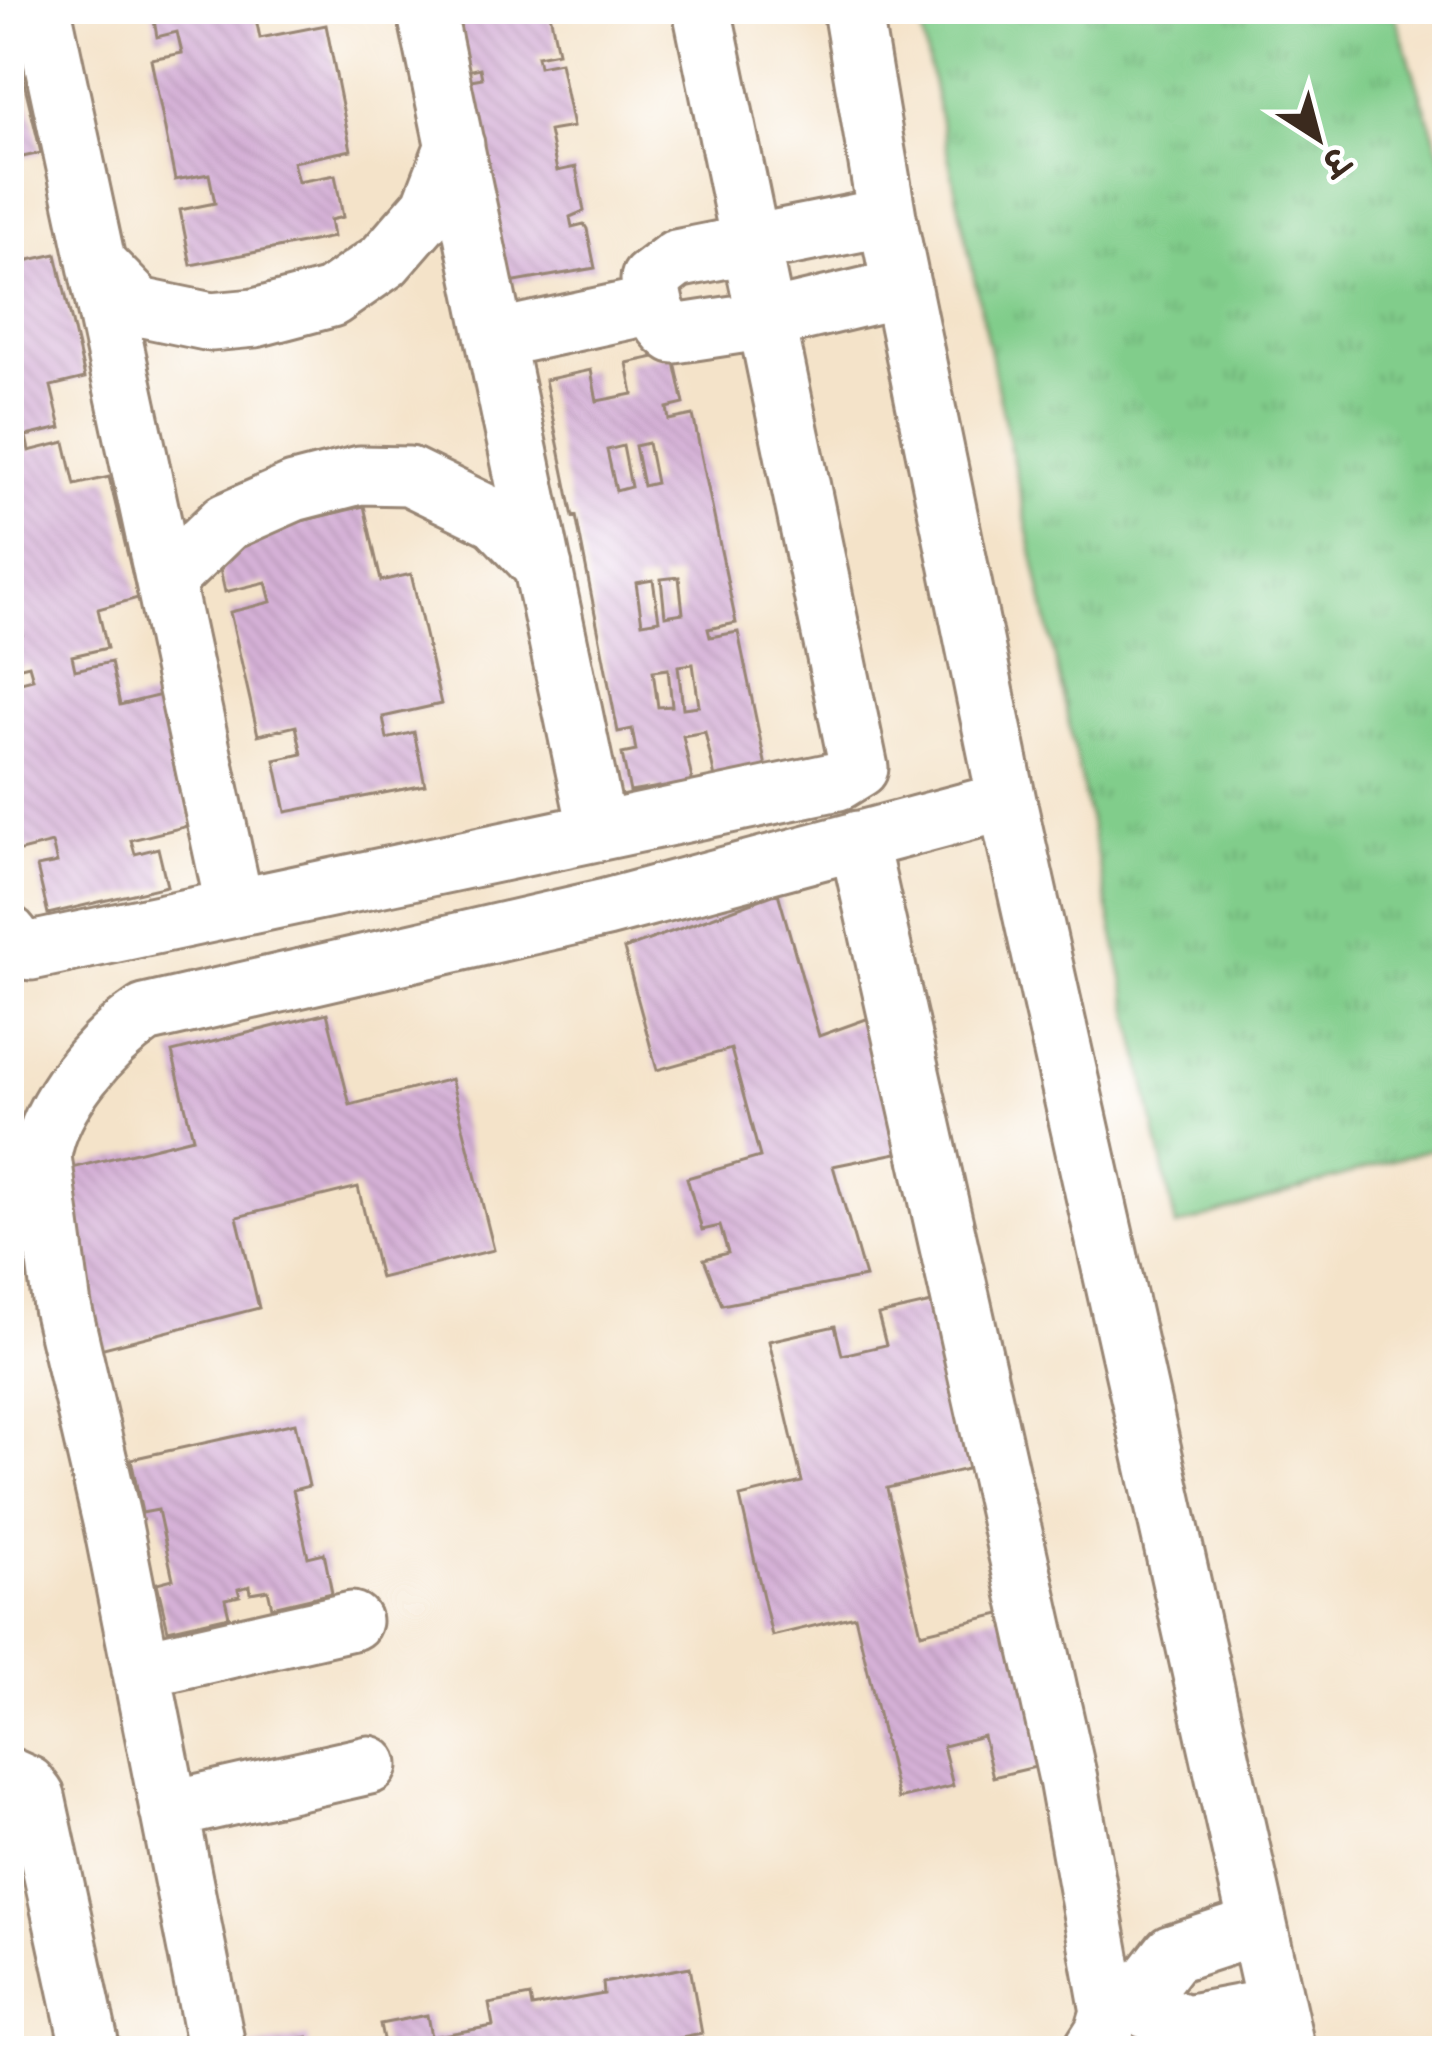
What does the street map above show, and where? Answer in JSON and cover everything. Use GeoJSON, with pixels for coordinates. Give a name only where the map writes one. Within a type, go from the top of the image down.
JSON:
{"type":"FeatureCollection","features":[{"type":"Feature","properties":{"kind":"street"},"geometry":{"type":"LineString","coordinates":[[42,9],[235,908]]}},
{"type":"Feature","properties":{"kind":"street"},"geometry":{"type":"LineString","coordinates":[[426,9],[598,832]]}},
{"type":"Feature","properties":{"kind":"street"},"geometry":{"type":"LineString","coordinates":[[9,935],[20,949],[31,951],[838,781],[860,768],[702,9]]}},
{"type":"Feature","properties":{"kind":"street"},"geometry":{"type":"LineString","coordinates":[[852,9],[887,217],[1007,801],[1281,2029],[1112,2022]]}},
{"type":"Feature","properties":{"kind":"street"},"geometry":{"type":"LineString","coordinates":[[97,264],[139,307],[212,322],[255,318],[331,298],[384,261],[431,207],[455,145]]}},
{"type":"Feature","properties":{"kind":"street"},"geometry":{"type":"LineString","coordinates":[[887,217],[676,260],[650,279],[653,305],[661,324],[674,334],[766,320],[902,288]]}},
{"type":"Feature","properties":{"kind":"street"},"geometry":{"type":"LineString","coordinates":[[496,339],[653,305]]}},
{"type":"Feature","properties":{"kind":"street"},"geometry":{"type":"LineString","coordinates":[[165,581],[226,522],[294,492],[360,476],[409,476],[497,519],[543,567]]}},
{"type":"Feature","properties":{"kind":"street"},"geometry":{"type":"LineString","coordinates":[[217,2051],[62,1307],[42,1156],[44,1140],[76,1084],[117,1037],[145,1014],[606,908],[1007,801]]}},
{"type":"Feature","properties":{"kind":"street"},"geometry":{"type":"LineString","coordinates":[[858,840],[1068,1779],[1112,2022]]}},
{"type":"Feature","properties":{"kind":"street"},"geometry":{"type":"LineString","coordinates":[[141,1669],[352,1622]]}},
{"type":"Feature","properties":{"kind":"street"},"geometry":{"type":"LineString","coordinates":[[170,1810],[369,1765]]}},
{"type":"Feature","properties":{"kind":"street"},"geometry":{"type":"LineString","coordinates":[[9,1777],[27,1785],[36,1797],[91,2051]]}},
{"type":"Feature","properties":{"kind":"street"},"geometry":{"type":"LineString","coordinates":[[1112,2022],[1172,1954],[1258,1927]]}},
{"type":"Feature","properties":{"kind":"green space"},"geometry":{"type":"Polygon","coordinates":[[[917,9],[1393,9],[1447,175],[1447,1144],[1176,1227],[917,9]]]}},
{"type":"Feature","properties":{"kind":"building"},"geometry":{"type":"Polygon","coordinates":[[[152,9],[271,9],[255,14],[260,38],[326,25],[351,150],[293,162],[298,182],[335,175],[343,217],[330,220],[333,237],[191,265],[180,210],[215,203],[209,174],[175,180],[151,59],[182,53],[177,32],[157,37],[152,9]]]}},
{"type":"Feature","properties":{"kind":"building"},"geometry":{"type":"Polygon","coordinates":[[[443,9],[549,9],[558,52],[537,56],[539,66],[560,62],[573,127],[549,131],[557,171],[576,167],[584,211],[570,217],[572,227],[584,224],[587,229],[595,268],[504,284],[460,82],[482,78],[480,68],[458,73],[443,9]]]}},
{"type":"Feature","properties":{"kind":"building"},"geometry":{"type":"Polygon","coordinates":[[[13,36],[41,153],[9,160],[9,37],[13,36]]]}},
{"type":"Feature","properties":{"kind":"building"},"geometry":{"type":"Polygon","coordinates":[[[14,220],[25,261],[56,254],[85,378],[51,386],[61,428],[26,436],[29,451],[65,442],[75,485],[109,477],[138,598],[98,609],[107,648],[72,656],[75,670],[111,662],[120,705],[161,695],[192,825],[131,840],[135,854],[158,848],[167,886],[48,914],[37,867],[57,863],[52,843],[13,853],[9,836],[9,737],[17,735],[9,685],[33,679],[29,665],[9,670],[9,638],[22,635],[19,622],[9,624],[9,221],[14,220]]]}},
{"type":"Feature","properties":{"kind":"building"},"geometry":{"type":"Polygon","coordinates":[[[673,353],[684,404],[667,408],[669,420],[693,415],[736,623],[708,629],[710,637],[738,632],[766,767],[715,778],[705,732],[683,736],[696,799],[663,806],[659,787],[630,792],[622,754],[636,751],[632,729],[618,732],[545,380],[591,370],[597,401],[633,394],[627,363],[673,353]],[[648,443],[635,446],[643,486],[656,483],[648,443]],[[623,446],[607,450],[616,491],[631,487],[623,446]],[[679,577],[661,579],[665,616],[683,613],[679,577]],[[653,580],[636,583],[642,623],[659,620],[653,580]],[[693,664],[678,666],[683,708],[699,706],[693,664]],[[668,669],[653,671],[658,707],[672,706],[668,669]]]}},
{"type":"Feature","properties":{"kind":"building"},"geometry":{"type":"Polygon","coordinates":[[[364,506],[381,581],[411,574],[441,704],[383,717],[387,739],[414,732],[425,785],[286,812],[275,760],[302,754],[296,726],[258,735],[230,612],[271,602],[266,582],[225,592],[214,542],[364,506]]]}},
{"type":"Feature","properties":{"kind":"building"},"geometry":{"type":"Polygon","coordinates":[[[778,893],[819,1036],[883,1013],[921,1148],[833,1166],[865,1277],[722,1305],[704,1259],[728,1253],[720,1226],[702,1230],[687,1178],[760,1157],[731,1049],[657,1070],[624,949],[778,893]]]}},
{"type":"Feature","properties":{"kind":"building"},"geometry":{"type":"Polygon","coordinates":[[[327,1013],[350,1105],[451,1079],[494,1250],[380,1278],[358,1187],[237,1217],[259,1308],[100,1349],[56,1172],[193,1138],[172,1052],[327,1013]]]}},
{"type":"Feature","properties":{"kind":"building"},"geometry":{"type":"Polygon","coordinates":[[[949,1299],[988,1464],[887,1488],[921,1633],[1021,1609],[1057,1762],[993,1777],[983,1736],[943,1746],[953,1786],[898,1799],[855,1616],[772,1636],[740,1497],[802,1482],[769,1341],[835,1326],[842,1355],[886,1345],[878,1315],[949,1299]]]}},
{"type":"Feature","properties":{"kind":"building"},"geometry":{"type":"Polygon","coordinates":[[[295,1423],[309,1486],[293,1490],[308,1557],[324,1553],[332,1593],[272,1607],[268,1590],[251,1593],[250,1586],[238,1589],[240,1596],[225,1599],[229,1616],[168,1630],[157,1583],[173,1579],[158,1510],[142,1513],[131,1459],[295,1423]]]}},
{"type":"Feature","properties":{"kind":"building"},"geometry":{"type":"Polygon","coordinates":[[[690,1967],[702,2034],[650,2044],[651,2051],[357,2051],[384,2044],[380,2024],[427,2015],[431,2037],[493,2026],[489,2004],[530,1996],[532,2007],[604,1994],[603,1983],[690,1967]]]}},
{"type":"Feature","properties":{"kind":"building"},"geometry":{"type":"Polygon","coordinates":[[[308,2037],[310,2051],[242,2049],[308,2037]]]}}]}
